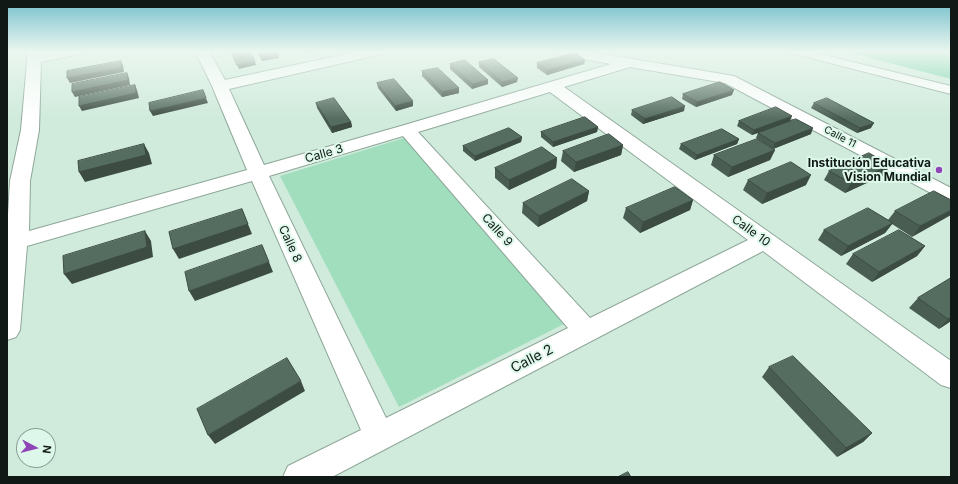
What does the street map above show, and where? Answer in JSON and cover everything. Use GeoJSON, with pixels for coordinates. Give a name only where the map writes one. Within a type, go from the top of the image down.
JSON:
{"type":"FeatureCollection","features":[{"type":"Feature","properties":{"kind":"street"},"geometry":{"type":"LineString","coordinates":[[7,330],[16,242],[20,220],[20,181],[30,130],[34,74]]}},
{"type":"Feature","properties":{"kind":"street","name":"Calle 8"},"geometry":{"type":"LineString","coordinates":[[214,74],[379,436]]}},
{"type":"Feature","properties":{"kind":"street"},"geometry":{"type":"LineString","coordinates":[[220,86],[276,74]]}},
{"type":"Feature","properties":{"kind":"street","name":"Calle 3"},"geometry":{"type":"LineString","coordinates":[[16,242],[407,130],[593,74]]}},
{"type":"Feature","properties":{"kind":"street","name":"Calle 11"},"geometry":{"type":"LineString","coordinates":[[698,74],[729,79],[951,196]]}},
{"type":"Feature","properties":{"kind":"street","name":"Calle 10"},"geometry":{"type":"LineString","coordinates":[[552,86],[951,376]]}},
{"type":"Feature","properties":{"kind":"street","name":"Calle 9"},"geometry":{"type":"LineString","coordinates":[[407,130],[586,331]]}},
{"type":"Feature","properties":{"kind":"street","name":"Calle 2"},"geometry":{"type":"LineString","coordinates":[[299,477],[765,241]]}},
{"type":"Feature","properties":{"kind":"lane"},"geometry":{"type":"LineString","coordinates":[[886,74],[951,90]]}},
{"type":"Feature","properties":{"kind":"shaded area"},"geometry":{"type":"Polygon","coordinates":[[[930,74],[951,74],[951,79],[930,74]]]}},
{"type":"Feature","properties":{"kind":"shaded area"},"geometry":{"type":"Polygon","coordinates":[[[404,138],[566,323],[399,407],[280,176],[404,138]]]}},
{"type":"Feature","properties":{"kind":"building"},"geometry":{"type":"Polygon","coordinates":[[[67,74],[91,74],[67,78],[67,74]]]}},
{"type":"Feature","properties":{"kind":"building"},"geometry":{"type":"Polygon","coordinates":[[[124,74],[127,74],[128,80],[72,92],[72,84],[124,74]]]}},
{"type":"Feature","properties":{"kind":"building"},"geometry":{"type":"Polygon","coordinates":[[[424,74],[444,74],[459,88],[442,92],[424,74]]]}},
{"type":"Feature","properties":{"kind":"building"},"geometry":{"type":"Polygon","coordinates":[[[461,74],[481,74],[488,80],[472,84],[461,74]]]}},
{"type":"Feature","properties":{"kind":"building"},"geometry":{"type":"Polygon","coordinates":[[[492,74],[512,74],[518,78],[502,82],[492,74]]]}},
{"type":"Feature","properties":{"kind":"building"},"geometry":{"type":"Polygon","coordinates":[[[394,79],[413,101],[395,106],[377,83],[394,79]]]}},
{"type":"Feature","properties":{"kind":"building"},"geometry":{"type":"Polygon","coordinates":[[[720,82],[734,90],[697,102],[683,94],[720,82]]]}},
{"type":"Feature","properties":{"kind":"building"},"geometry":{"type":"Polygon","coordinates":[[[135,85],[136,93],[79,106],[79,97],[135,85]]]}},
{"type":"Feature","properties":{"kind":"building"},"geometry":{"type":"Polygon","coordinates":[[[203,90],[206,98],[150,111],[149,103],[203,90]]]}},
{"type":"Feature","properties":{"kind":"building"},"geometry":{"type":"Polygon","coordinates":[[[672,97],[685,106],[645,119],[632,110],[672,97]]]}},
{"type":"Feature","properties":{"kind":"building"},"geometry":{"type":"Polygon","coordinates":[[[334,98],[351,122],[331,127],[316,103],[334,98]]]}},
{"type":"Feature","properties":{"kind":"building"},"geometry":{"type":"Polygon","coordinates":[[[827,98],[874,123],[860,128],[814,103],[827,98]]]}},
{"type":"Feature","properties":{"kind":"building"},"geometry":{"type":"Polygon","coordinates":[[[776,107],[792,116],[754,130],[739,121],[776,107]]]}},
{"type":"Feature","properties":{"kind":"building"},"geometry":{"type":"Polygon","coordinates":[[[585,117],[598,127],[553,142],[541,132],[585,117]]]}},
{"type":"Feature","properties":{"kind":"building"},"geometry":{"type":"Polygon","coordinates":[[[796,119],[813,128],[775,143],[758,133],[796,119]]]}},
{"type":"Feature","properties":{"kind":"building"},"geometry":{"type":"Polygon","coordinates":[[[509,128],[522,137],[475,156],[463,146],[509,128]]]}},
{"type":"Feature","properties":{"kind":"building"},"geometry":{"type":"Polygon","coordinates":[[[722,129],[739,139],[697,155],[681,144],[722,129]]]}},
{"type":"Feature","properties":{"kind":"building"},"geometry":{"type":"Polygon","coordinates":[[[609,134],[623,145],[576,162],[563,151],[609,134]]]}},
{"type":"Feature","properties":{"kind":"building"},"geometry":{"type":"Polygon","coordinates":[[[757,139],[775,150],[732,167],[714,155],[757,139]]]}},
{"type":"Feature","properties":{"kind":"building"},"geometry":{"type":"Polygon","coordinates":[[[144,144],[146,155],[79,172],[78,161],[144,144]]]}},
{"type":"Feature","properties":{"kind":"building"},"geometry":{"type":"Polygon","coordinates":[[[542,147],[557,158],[509,180],[495,168],[542,147]]]}},
{"type":"Feature","properties":{"kind":"building"},"geometry":{"type":"Polygon","coordinates":[[[869,153],[890,165],[851,183],[829,171],[869,153]]]}},
{"type":"Feature","properties":{"kind":"building"},"geometry":{"type":"Polygon","coordinates":[[[791,162],[811,175],[767,193],[748,180],[791,162]]]}},
{"type":"Feature","properties":{"kind":"building"},"geometry":{"type":"Polygon","coordinates":[[[572,179],[589,191],[539,216],[523,203],[572,179]]]}},
{"type":"Feature","properties":{"kind":"building"},"geometry":{"type":"Polygon","coordinates":[[[675,187],[693,200],[643,222],[626,208],[675,187]]]}},
{"type":"Feature","properties":{"kind":"building"},"geometry":{"type":"Polygon","coordinates":[[[934,191],[951,200],[951,210],[920,226],[895,211],[934,191]]]}},
{"type":"Feature","properties":{"kind":"building"},"geometry":{"type":"Polygon","coordinates":[[[868,208],[893,223],[848,246],[824,230],[868,208]]]}},
{"type":"Feature","properties":{"kind":"building"},"geometry":{"type":"Polygon","coordinates":[[[242,209],[248,224],[173,249],[169,232],[242,209]]]}},
{"type":"Feature","properties":{"kind":"building"},"geometry":{"type":"Polygon","coordinates":[[[899,230],[925,246],[879,272],[853,254],[899,230]]]}},
{"type":"Feature","properties":{"kind":"building"},"geometry":{"type":"Polygon","coordinates":[[[145,231],[147,247],[64,274],[63,256],[145,231]]]}},
{"type":"Feature","properties":{"kind":"building"},"geometry":{"type":"Polygon","coordinates":[[[262,245],[269,262],[189,291],[185,272],[262,245]]]}},
{"type":"Feature","properties":{"kind":"building"},"geometry":{"type":"Polygon","coordinates":[[[951,278],[951,317],[948,319],[918,298],[951,278]]]}},
{"type":"Feature","properties":{"kind":"building"},"geometry":{"type":"Polygon","coordinates":[[[793,356],[872,433],[846,448],[769,367],[793,356]]]}},
{"type":"Feature","properties":{"kind":"building"},"geometry":{"type":"Polygon","coordinates":[[[287,358],[301,381],[208,435],[197,409],[287,358]]]}},
{"type":"Feature","properties":{"kind":"building"},"geometry":{"type":"Polygon","coordinates":[[[628,472],[631,477],[618,477],[628,472]]]}},
{"type":"Feature","properties":{"kind":"place","name":"Institución Educativa Vision Mundial"},"geometry":{"type":"Point","coordinates":[939,170]}}]}
